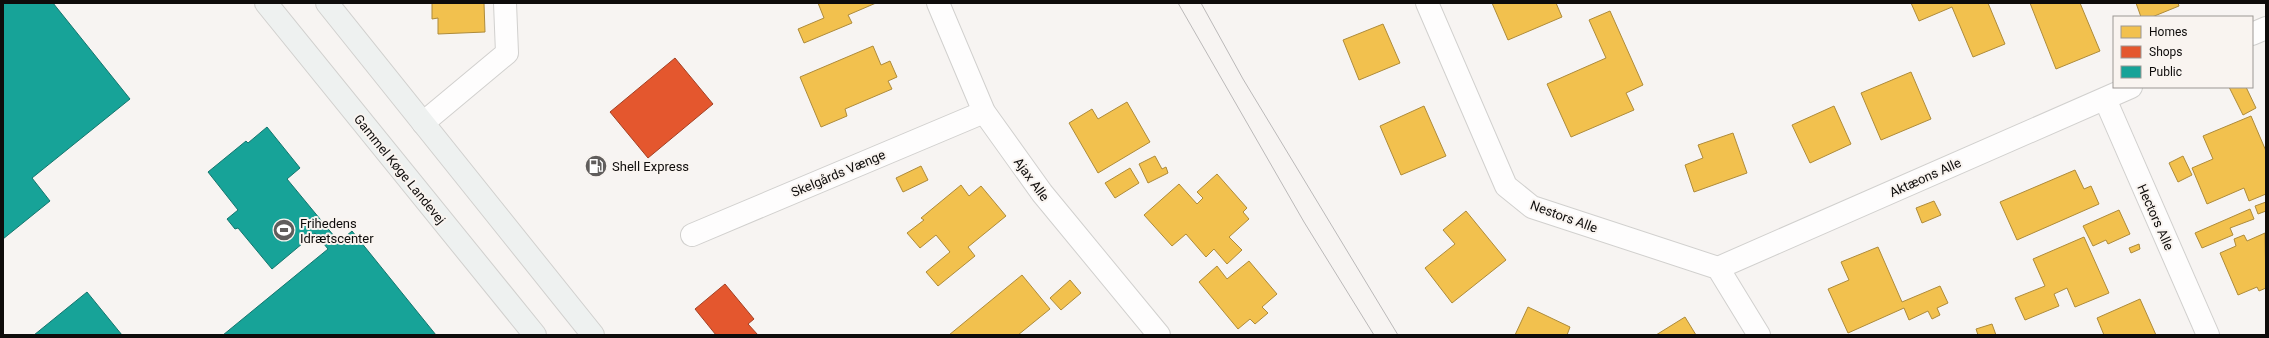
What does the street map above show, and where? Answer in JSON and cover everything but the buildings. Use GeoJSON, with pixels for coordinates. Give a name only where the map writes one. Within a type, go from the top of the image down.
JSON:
{"type":"FeatureCollection","features":[{"type":"Feature","properties":{"kind":"main road","name":"Gammel Køge Landevej"},"geometry":{"type":"LineString","coordinates":[[266,3],[535,335]]}},
{"type":"Feature","properties":{"kind":"main road"},"geometry":{"type":"LineString","coordinates":[[328,3],[593,335]]}},
{"type":"Feature","properties":{"kind":"street"},"geometry":{"type":"LineString","coordinates":[[423,123],[507,52],[505,3]]}},
{"type":"Feature","properties":{"kind":"street","name":"Ajax Alle"},"geometry":{"type":"LineString","coordinates":[[938,3],[984,112],[1042,193],[1159,335]]}},
{"type":"Feature","properties":{"kind":"street","name":"Nestors Alle"},"geometry":{"type":"LineString","coordinates":[[1427,3],[1506,186],[1532,207],[1718,268]]}},
{"type":"Feature","properties":{"kind":"street"},"geometry":{"type":"LineString","coordinates":[[2253,34],[2266,28]]}},
{"type":"Feature","properties":{"kind":"street","name":"Aktæons Alle"},"geometry":{"type":"LineString","coordinates":[[1718,268],[2130,88]]}},
{"type":"Feature","properties":{"kind":"street","name":"Hectors Alle"},"geometry":{"type":"LineString","coordinates":[[2104,99],[2208,335]]}},
{"type":"Feature","properties":{"kind":"street","name":"Skelgårds Vænge"},"geometry":{"type":"LineString","coordinates":[[692,235],[984,112]]}},
{"type":"Feature","properties":{"kind":"street"},"geometry":{"type":"LineString","coordinates":[[1718,268],[1759,335]]}},
{"type":"Feature","properties":{"kind":"tram line"},"geometry":{"type":"LineString","coordinates":[[1178,3],[1304,222],[1374,335]]}},
{"type":"Feature","properties":{"kind":"tram line"},"geometry":{"type":"LineString","coordinates":[[1201,3],[1243,79],[1398,335]]}},
{"type":"Feature","properties":{"kind":"place","name":"Shell Express"},"geometry":{"type":"Point","coordinates":[596,166]}},
{"type":"Feature","properties":{"kind":"place","name":"Frihedens Idrætscenter"},"geometry":{"type":"Point","coordinates":[284,230]}}]}
